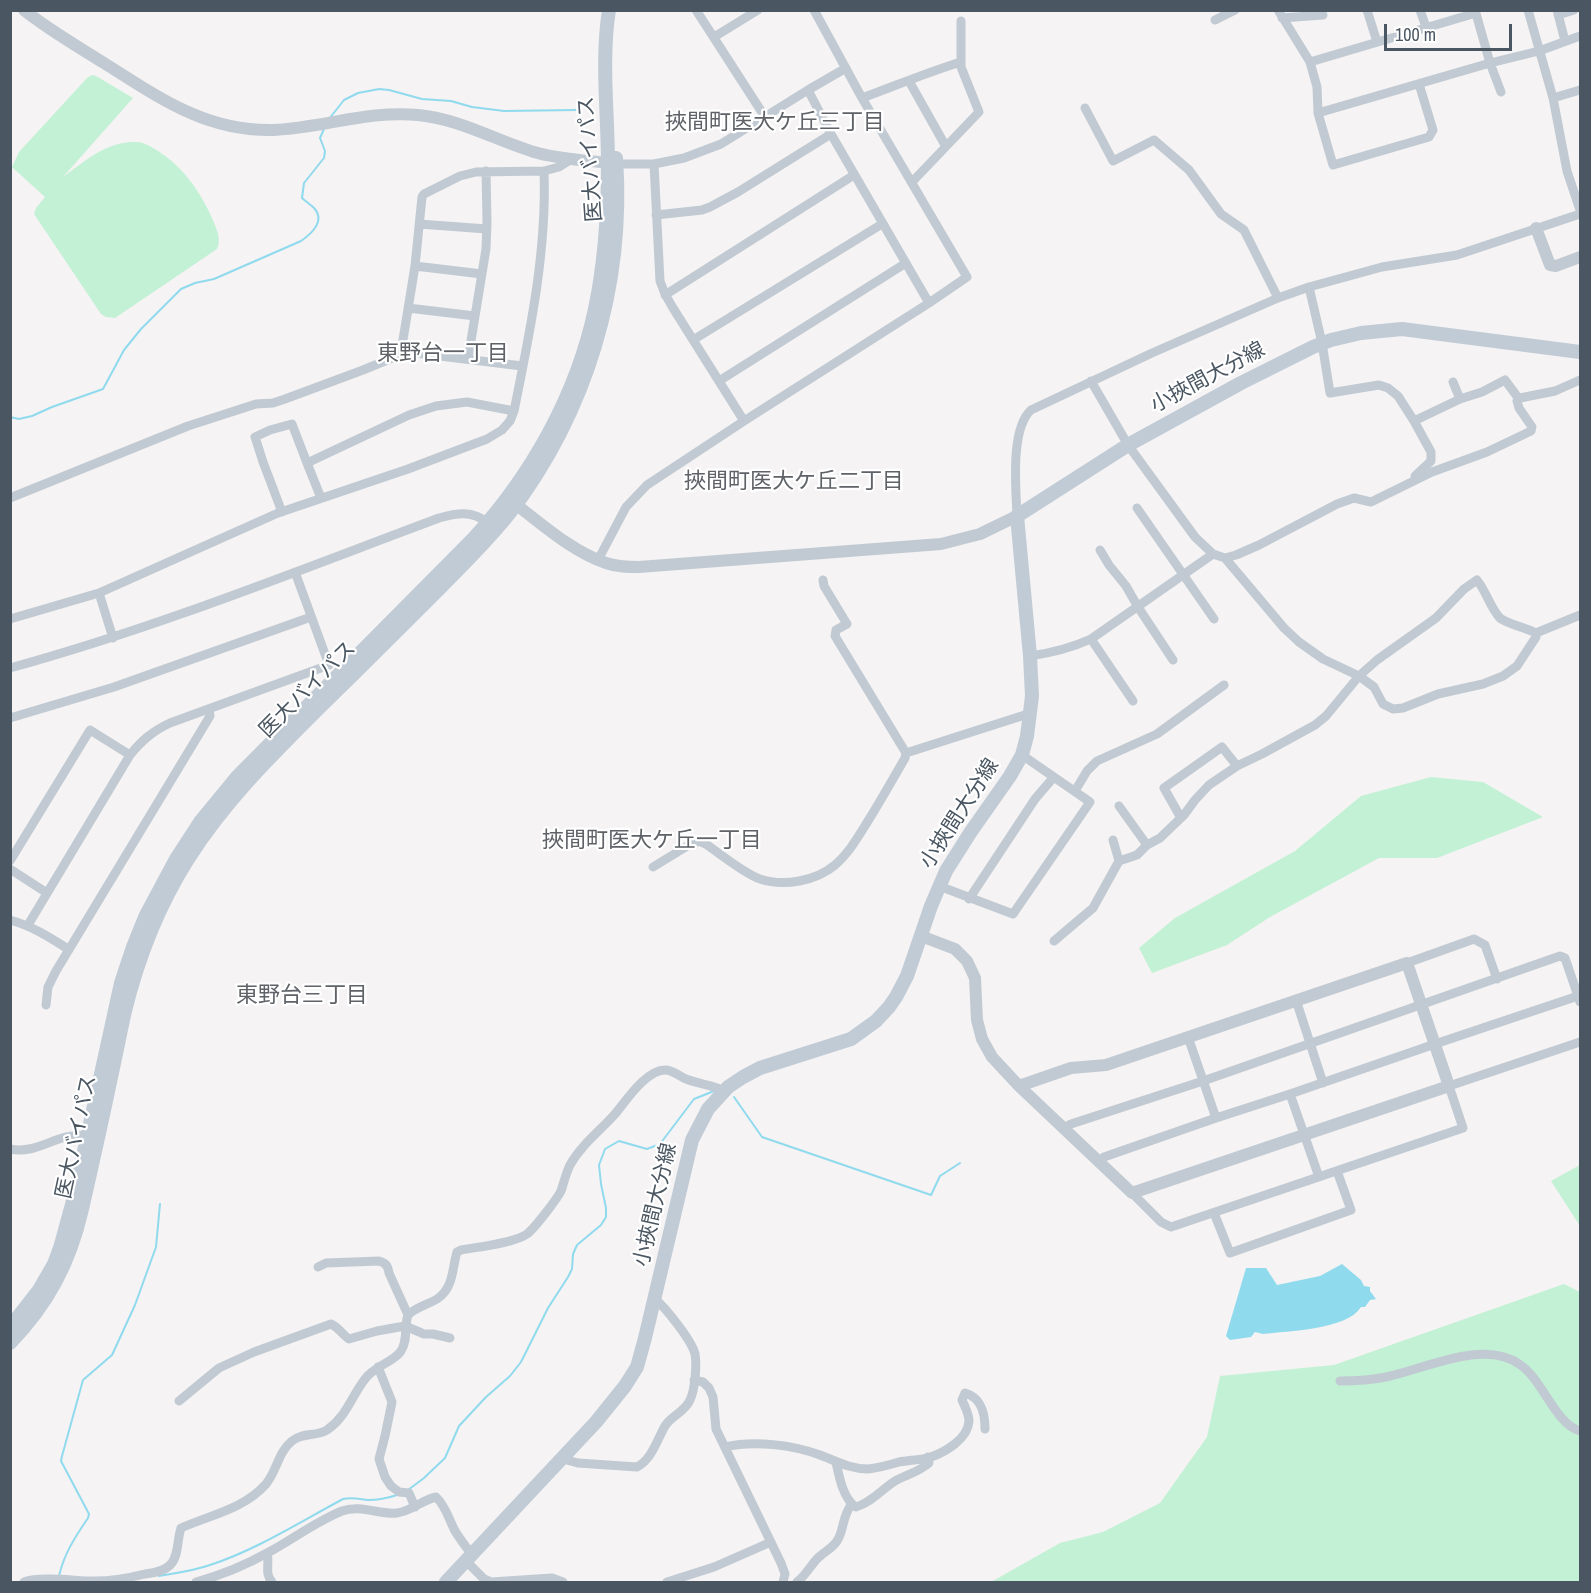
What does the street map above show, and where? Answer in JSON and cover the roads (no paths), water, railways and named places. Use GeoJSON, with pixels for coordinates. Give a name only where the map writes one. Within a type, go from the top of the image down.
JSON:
{"type":"FeatureCollection","features":[{"type":"Feature","properties":{"kind":"main road","name":"医大バイパス"},"geometry":{"type":"LineString","coordinates":[[10,1343],[33,1318],[48,1296],[72,1247],[134,980],[154,924],[181,870],[210,827],[240,789],[488,538],[512,501],[541,466],[566,421],[595,350],[613,266],[618,216],[612,163],[614,124],[606,78],[606,35],[609,10]]}},
{"type":"Feature","properties":{"kind":"main road","name":"小挾間大分線"},"geometry":{"type":"LineString","coordinates":[[446,1582],[563,1459],[625,1386],[637,1367],[692,1140],[708,1110],[725,1091],[743,1077],[760,1068],[851,1039],[876,1021],[889,1007],[902,987],[939,886],[956,854],[1010,776],[1022,755],[1028,736],[1031,713],[1030,656],[1017,516],[1128,445],[1240,384],[1322,343],[1340,337],[1402,329],[1581,352]]}},
{"type":"Feature","properties":{"kind":"main road","name":"医大バイパス"},"geometry":{"type":"LineString","coordinates":[[10,1328],[39,1290],[60,1248],[74,1197],[121,983],[143,923],[176,859],[200,822],[237,777],[512,501]]}},
{"type":"Feature","properties":{"kind":"street"},"geometry":{"type":"LineString","coordinates":[[24,10],[59,35],[169,103],[198,117],[223,125],[275,130],[383,114],[418,115],[455,122],[536,153],[612,163],[654,164],[684,158],[721,144],[846,68]]}},
{"type":"Feature","properties":{"kind":"street"},"geometry":{"type":"LineString","coordinates":[[696,10],[765,117]]}},
{"type":"Feature","properties":{"kind":"street"},"geometry":{"type":"LineString","coordinates":[[714,37],[758,10]]}},
{"type":"Feature","properties":{"kind":"street"},"geometry":{"type":"LineString","coordinates":[[598,560],[626,507],[635,496],[656,479],[929,303],[967,276],[862,98],[814,10]]}},
{"type":"Feature","properties":{"kind":"street"},"geometry":{"type":"LineString","coordinates":[[1215,20],[1236,10]]}},
{"type":"Feature","properties":{"kind":"street"},"geometry":{"type":"LineString","coordinates":[[1367,10],[1377,42]]}},
{"type":"Feature","properties":{"kind":"street"},"geometry":{"type":"LineString","coordinates":[[1420,10],[1426,27]]}},
{"type":"Feature","properties":{"kind":"street"},"geometry":{"type":"LineString","coordinates":[[512,501],[566,542],[598,560],[614,565],[639,567],[926,546],[980,534],[1017,516],[1016,452],[1019,430],[1025,416],[1031,411],[1152,353],[1278,298],[1382,267],[1457,255],[1581,212],[1567,171],[1553,98],[1528,10]]}},
{"type":"Feature","properties":{"kind":"street"},"geometry":{"type":"LineString","coordinates":[[1565,41],[1558,13],[1574,10]]}},
{"type":"Feature","properties":{"kind":"street"},"geometry":{"type":"LineString","coordinates":[[1310,62],[1475,12],[1501,92]]}},
{"type":"Feature","properties":{"kind":"street"},"geometry":{"type":"LineString","coordinates":[[1280,14],[1310,62],[1317,87],[1318,113],[1333,165],[1429,137],[1433,130],[1419,84]]}},
{"type":"Feature","properties":{"kind":"street"},"geometry":{"type":"LineString","coordinates":[[1280,14],[1323,15]]}},
{"type":"Feature","properties":{"kind":"street"},"geometry":{"type":"LineString","coordinates":[[912,182],[979,112],[961,62],[961,21]]}},
{"type":"Feature","properties":{"kind":"street"},"geometry":{"type":"LineString","coordinates":[[1318,113],[1539,51],[1581,36]]}},
{"type":"Feature","properties":{"kind":"street"},"geometry":{"type":"LineString","coordinates":[[862,98],[961,62]]}},
{"type":"Feature","properties":{"kind":"street"},"geometry":{"type":"LineString","coordinates":[[909,81],[945,145]]}},
{"type":"Feature","properties":{"kind":"street"},"geometry":{"type":"LineString","coordinates":[[808,90],[854,175],[929,303]]}},
{"type":"Feature","properties":{"kind":"street"},"geometry":{"type":"LineString","coordinates":[[1553,98],[1581,90]]}},
{"type":"Feature","properties":{"kind":"street"},"geometry":{"type":"LineString","coordinates":[[1085,108],[1113,162],[1154,141],[1189,170],[1221,214],[1244,230],[1278,298]]}},
{"type":"Feature","properties":{"kind":"street"},"geometry":{"type":"LineString","coordinates":[[656,215],[710,207],[831,134]]}},
{"type":"Feature","properties":{"kind":"street"},"geometry":{"type":"LineString","coordinates":[[402,354],[424,194],[460,176],[476,172],[544,171],[559,167],[570,159]]}},
{"type":"Feature","properties":{"kind":"street"},"geometry":{"type":"LineString","coordinates":[[654,164],[660,281],[665,295],[744,421]]}},
{"type":"Feature","properties":{"kind":"street"},"geometry":{"type":"LineString","coordinates":[[468,359],[487,229],[486,171]]}},
{"type":"Feature","properties":{"kind":"street"},"geometry":{"type":"LineString","coordinates":[[10,619],[99,593],[282,512],[408,469],[487,439],[502,430],[510,421],[514,411],[541,251],[545,200],[544,171]]}},
{"type":"Feature","properties":{"kind":"street"},"geometry":{"type":"LineString","coordinates":[[665,295],[854,175]]}},
{"type":"Feature","properties":{"kind":"street"},"geometry":{"type":"LineString","coordinates":[[419,224],[487,229]]}},
{"type":"Feature","properties":{"kind":"street"},"geometry":{"type":"LineString","coordinates":[[693,340],[882,224]]}},
{"type":"Feature","properties":{"kind":"street"},"geometry":{"type":"LineString","coordinates":[[1536,228],[1550,265],[1556,266],[1581,257]]}},
{"type":"Feature","properties":{"kind":"street"},"geometry":{"type":"LineString","coordinates":[[719,381],[906,263]]}},
{"type":"Feature","properties":{"kind":"street"},"geometry":{"type":"LineString","coordinates":[[415,266],[482,274]]}},
{"type":"Feature","properties":{"kind":"street"},"geometry":{"type":"LineString","coordinates":[[1310,287],[1330,393],[1379,386],[1388,388],[1398,396],[1431,452],[1431,461],[1408,483]]}},
{"type":"Feature","properties":{"kind":"street"},"geometry":{"type":"LineString","coordinates":[[408,308],[475,316]]}},
{"type":"Feature","properties":{"kind":"street"},"geometry":{"type":"LineString","coordinates":[[10,498],[188,426],[256,404],[273,403],[285,399],[402,354],[415,353],[522,366]]}},
{"type":"Feature","properties":{"kind":"street"},"geometry":{"type":"LineString","coordinates":[[1225,558],[1259,545],[1336,504],[1354,498],[1371,502],[1456,462],[1487,452],[1531,431],[1532,427],[1519,408],[1517,401],[1519,399],[1505,380],[1414,422]]}},
{"type":"Feature","properties":{"kind":"street"},"geometry":{"type":"LineString","coordinates":[[1519,399],[1555,391],[1581,380]]}},
{"type":"Feature","properties":{"kind":"street"},"geometry":{"type":"LineString","coordinates":[[1091,381],[1128,445],[1196,537],[1213,554],[1225,558],[1284,628],[1299,642],[1323,659],[1359,676],[1374,687],[1383,704],[1392,709],[1403,708],[1438,694],[1483,684],[1503,676],[1517,666],[1536,637],[1536,633]]}},
{"type":"Feature","properties":{"kind":"street"},"geometry":{"type":"LineString","coordinates":[[1454,382],[1460,399]]}},
{"type":"Feature","properties":{"kind":"street"},"geometry":{"type":"LineString","coordinates":[[308,463],[420,411],[436,406],[467,402],[514,411]]}},
{"type":"Feature","properties":{"kind":"street"},"geometry":{"type":"LineString","coordinates":[[282,512],[255,436],[270,430],[292,424],[321,498]]}},
{"type":"Feature","properties":{"kind":"street"},"geometry":{"type":"LineString","coordinates":[[1137,508],[1214,619]]}},
{"type":"Feature","properties":{"kind":"street"},"geometry":{"type":"LineString","coordinates":[[10,668],[112,638],[439,518],[458,513],[473,514],[488,523]]}},
{"type":"Feature","properties":{"kind":"street"},"geometry":{"type":"LineString","coordinates":[[1100,550],[1173,660]]}},
{"type":"Feature","properties":{"kind":"street"},"geometry":{"type":"LineString","coordinates":[[1030,656],[1072,647],[1090,639],[1118,622],[1213,554]]}},
{"type":"Feature","properties":{"kind":"street"},"geometry":{"type":"LineString","coordinates":[[28,925],[130,755],[142,740],[155,730],[329,665],[295,572]]}},
{"type":"Feature","properties":{"kind":"street"},"geometry":{"type":"LineString","coordinates":[[653,867],[699,841],[760,879],[786,882],[814,877],[826,872],[844,856],[857,838],[906,758],[906,753],[836,636],[836,630],[847,624],[824,586],[823,580]]}},
{"type":"Feature","properties":{"kind":"street"},"geometry":{"type":"LineString","coordinates":[[1054,941],[1093,908],[1119,861],[1137,855],[1147,845],[1160,838],[1181,818],[1209,785],[1237,766],[1315,725],[1326,716],[1359,676],[1377,660],[1436,618],[1464,589],[1477,580],[1501,619],[1536,633],[1581,615]]}},
{"type":"Feature","properties":{"kind":"street"},"geometry":{"type":"LineString","coordinates":[[99,593],[112,638]]}},
{"type":"Feature","properties":{"kind":"street"},"geometry":{"type":"LineString","coordinates":[[10,718],[114,687],[311,617]]}},
{"type":"Feature","properties":{"kind":"street"},"geometry":{"type":"LineString","coordinates":[[1090,639],[1133,701]]}},
{"type":"Feature","properties":{"kind":"street"},"geometry":{"type":"LineString","coordinates":[[1075,791],[1097,761],[1157,734],[1224,685]]}},
{"type":"Feature","properties":{"kind":"street"},"geometry":{"type":"LineString","coordinates":[[46,1005],[48,987],[68,949],[210,716],[209,709]]}},
{"type":"Feature","properties":{"kind":"street"},"geometry":{"type":"LineString","coordinates":[[906,753],[1031,713]]}},
{"type":"Feature","properties":{"kind":"street"},"geometry":{"type":"LineString","coordinates":[[10,861],[90,730],[130,755]]}},
{"type":"Feature","properties":{"kind":"street"},"geometry":{"type":"LineString","coordinates":[[1181,818],[1164,788],[1222,747],[1237,766]]}},
{"type":"Feature","properties":{"kind":"street"},"geometry":{"type":"LineString","coordinates":[[939,886],[1013,915],[1090,802],[1022,755]]}},
{"type":"Feature","properties":{"kind":"street"},"geometry":{"type":"LineString","coordinates":[[969,899],[1035,799],[1053,777]]}},
{"type":"Feature","properties":{"kind":"street"},"geometry":{"type":"LineString","coordinates":[[1119,806],[1147,845]]}},
{"type":"Feature","properties":{"kind":"street"},"geometry":{"type":"LineString","coordinates":[[1113,840],[1119,861]]}},
{"type":"Feature","properties":{"kind":"street"},"geometry":{"type":"LineString","coordinates":[[10,869],[47,893]]}},
{"type":"Feature","properties":{"kind":"street"},"geometry":{"type":"LineString","coordinates":[[10,920],[28,925],[68,949]]}},
{"type":"Feature","properties":{"kind":"street"},"geometry":{"type":"LineString","coordinates":[[921,936],[956,949],[967,961],[975,978],[977,1020],[982,1039],[992,1057],[1019,1086],[1161,1222],[1171,1227],[1463,1128],[1407,963]]}},
{"type":"Feature","properties":{"kind":"street"},"geometry":{"type":"LineString","coordinates":[[1019,1086],[1071,1068],[1106,1065],[1474,939],[1485,945],[1497,979]]}},
{"type":"Feature","properties":{"kind":"street"},"geometry":{"type":"LineString","coordinates":[[1064,1128],[1560,957],[1565,958],[1579,999],[1435,1044],[1216,1118],[1104,1157],[1098,1162]]}},
{"type":"Feature","properties":{"kind":"street"},"geometry":{"type":"LineString","coordinates":[[1296,1000],[1323,1083]]}},
{"type":"Feature","properties":{"kind":"street"},"geometry":{"type":"LineString","coordinates":[[1188,1037],[1216,1118]]}},
{"type":"Feature","properties":{"kind":"street"},"geometry":{"type":"LineString","coordinates":[[1132,1193],[1581,1042]]}},
{"type":"Feature","properties":{"kind":"street"},"geometry":{"type":"LineString","coordinates":[[24,1582],[42,1579],[98,1581],[129,1578],[166,1568],[173,1562],[181,1528],[230,1509],[257,1493],[268,1482],[279,1456],[292,1441],[304,1435],[324,1432],[338,1421],[365,1378],[400,1353],[404,1344],[408,1315],[444,1293],[450,1283],[457,1252],[511,1240],[527,1234],[559,1194],[568,1168],[575,1157],[615,1114],[630,1093],[651,1076],[664,1070],[687,1080],[725,1091]]}},
{"type":"Feature","properties":{"kind":"street"},"geometry":{"type":"LineString","coordinates":[[1290,1094],[1319,1178]]}},
{"type":"Feature","properties":{"kind":"street"},"geometry":{"type":"LineString","coordinates":[[10,1149],[30,1150],[66,1136],[84,1136]]}},
{"type":"Feature","properties":{"kind":"street"},"geometry":{"type":"LineString","coordinates":[[1214,1214],[1230,1253],[1351,1209],[1337,1171]]}},
{"type":"Feature","properties":{"kind":"street"},"geometry":{"type":"LineString","coordinates":[[318,1267],[326,1263],[385,1263],[408,1315]]}},
{"type":"Feature","properties":{"kind":"street"},"geometry":{"type":"LineString","coordinates":[[563,1459],[578,1463],[637,1467],[644,1463],[668,1423],[685,1409],[692,1398],[696,1366],[695,1353],[680,1328],[655,1299]]}},
{"type":"Feature","properties":{"kind":"street"},"geometry":{"type":"LineString","coordinates":[[179,1401],[219,1368],[254,1352],[331,1324],[349,1339],[405,1326],[424,1334],[450,1338]]}},
{"type":"Feature","properties":{"kind":"street"},"geometry":{"type":"LineString","coordinates":[[1340,1381],[1386,1377],[1470,1355],[1486,1353],[1503,1355],[1520,1364],[1534,1378],[1563,1419],[1581,1431]]}},
{"type":"Feature","properties":{"kind":"street"},"geometry":{"type":"LineString","coordinates":[[378,1367],[392,1402],[379,1459],[385,1477],[391,1486],[399,1492],[409,1493],[415,1507]]}},
{"type":"Feature","properties":{"kind":"street"},"geometry":{"type":"LineString","coordinates":[[694,1380],[703,1382],[713,1397],[716,1429],[781,1563],[784,1574],[783,1582]]}},
{"type":"Feature","properties":{"kind":"street"},"geometry":{"type":"LineString","coordinates":[[725,1447],[788,1446],[820,1455],[842,1465],[867,1469],[928,1457],[946,1450],[966,1432],[969,1423],[968,1412],[962,1400],[965,1393],[979,1402],[985,1415],[985,1429]]}},
{"type":"Feature","properties":{"kind":"street"},"geometry":{"type":"LineString","coordinates":[[836,1462],[843,1488],[851,1505],[855,1507],[871,1501],[894,1482],[922,1469],[928,1463],[928,1457]]}},
{"type":"Feature","properties":{"kind":"street"},"geometry":{"type":"LineString","coordinates":[[196,1582],[239,1567],[346,1510],[357,1508],[394,1513],[408,1510],[436,1497],[440,1500],[469,1558],[484,1579],[491,1582],[552,1578],[563,1582]]}},
{"type":"Feature","properties":{"kind":"street"},"geometry":{"type":"LineString","coordinates":[[797,1582],[837,1541],[851,1505]]}},
{"type":"Feature","properties":{"kind":"street"},"geometry":{"type":"LineString","coordinates":[[667,1582],[732,1560],[771,1542]]}},
{"type":"Feature","properties":{"kind":"street"},"geometry":{"type":"LineString","coordinates":[[267,1553],[267,1573],[272,1582]]}},
{"type":"Feature","properties":{"kind":"water"},"geometry":{"type":"Polygon","coordinates":[[[1342,1264],[1361,1280],[1364,1286],[1370,1287],[1376,1299],[1370,1300],[1354,1315],[1316,1328],[1263,1334],[1255,1332],[1251,1337],[1230,1340],[1226,1336],[1246,1268],[1266,1268],[1277,1285],[1320,1276],[1342,1264]]]}},
{"type":"Feature","properties":{"kind":"waterway"},"geometry":{"type":"LineString","coordinates":[[329,119],[344,100],[358,93],[379,89],[422,99],[451,101],[472,107],[504,111],[576,110]]}},
{"type":"Feature","properties":{"kind":"waterway"},"geometry":{"type":"LineString","coordinates":[[10,417],[19,419],[32,416],[103,389],[124,350],[141,329],[181,289],[214,279],[301,241],[309,235],[316,227],[318,218],[314,208],[302,198],[304,183],[324,158],[325,151],[320,138],[324,129]]}},
{"type":"Feature","properties":{"kind":"waterway"},"geometry":{"type":"LineString","coordinates":[[408,1490],[445,1458],[459,1426],[486,1397],[510,1376],[521,1362],[548,1308],[572,1269],[573,1254],[577,1245],[601,1225],[606,1217],[599,1165],[605,1149],[619,1141],[647,1149],[660,1144],[694,1099],[714,1091]]}},
{"type":"Feature","properties":{"kind":"waterway"},"geometry":{"type":"LineString","coordinates":[[734,1097],[762,1137],[931,1195],[940,1176],[960,1163]]}},
{"type":"Feature","properties":{"kind":"waterway"},"geometry":{"type":"LineString","coordinates":[[59,1576],[67,1553],[89,1514],[61,1461],[62,1456],[83,1380],[112,1355],[135,1305],[156,1247],[160,1204]]}},
{"type":"Feature","properties":{"kind":"waterway"},"geometry":{"type":"LineString","coordinates":[[159,1576],[197,1569],[244,1552],[343,1499],[375,1500],[397,1495]]}},
{"type":"Feature","properties":{"kind":"district","name":"挾間町医大ケ丘三丁目"},"geometry":{"type":"Point","coordinates":[775,123]}},
{"type":"Feature","properties":{"kind":"district","name":"東野台一丁目"},"geometry":{"type":"Point","coordinates":[443,354]}},
{"type":"Feature","properties":{"kind":"district","name":"挾間町医大ケ丘二丁目"},"geometry":{"type":"Point","coordinates":[794,482]}},
{"type":"Feature","properties":{"kind":"district","name":"挾間町医大ケ丘一丁目"},"geometry":{"type":"Point","coordinates":[652,841]}},
{"type":"Feature","properties":{"kind":"district","name":"東野台三丁目"},"geometry":{"type":"Point","coordinates":[302,996]}}]}
